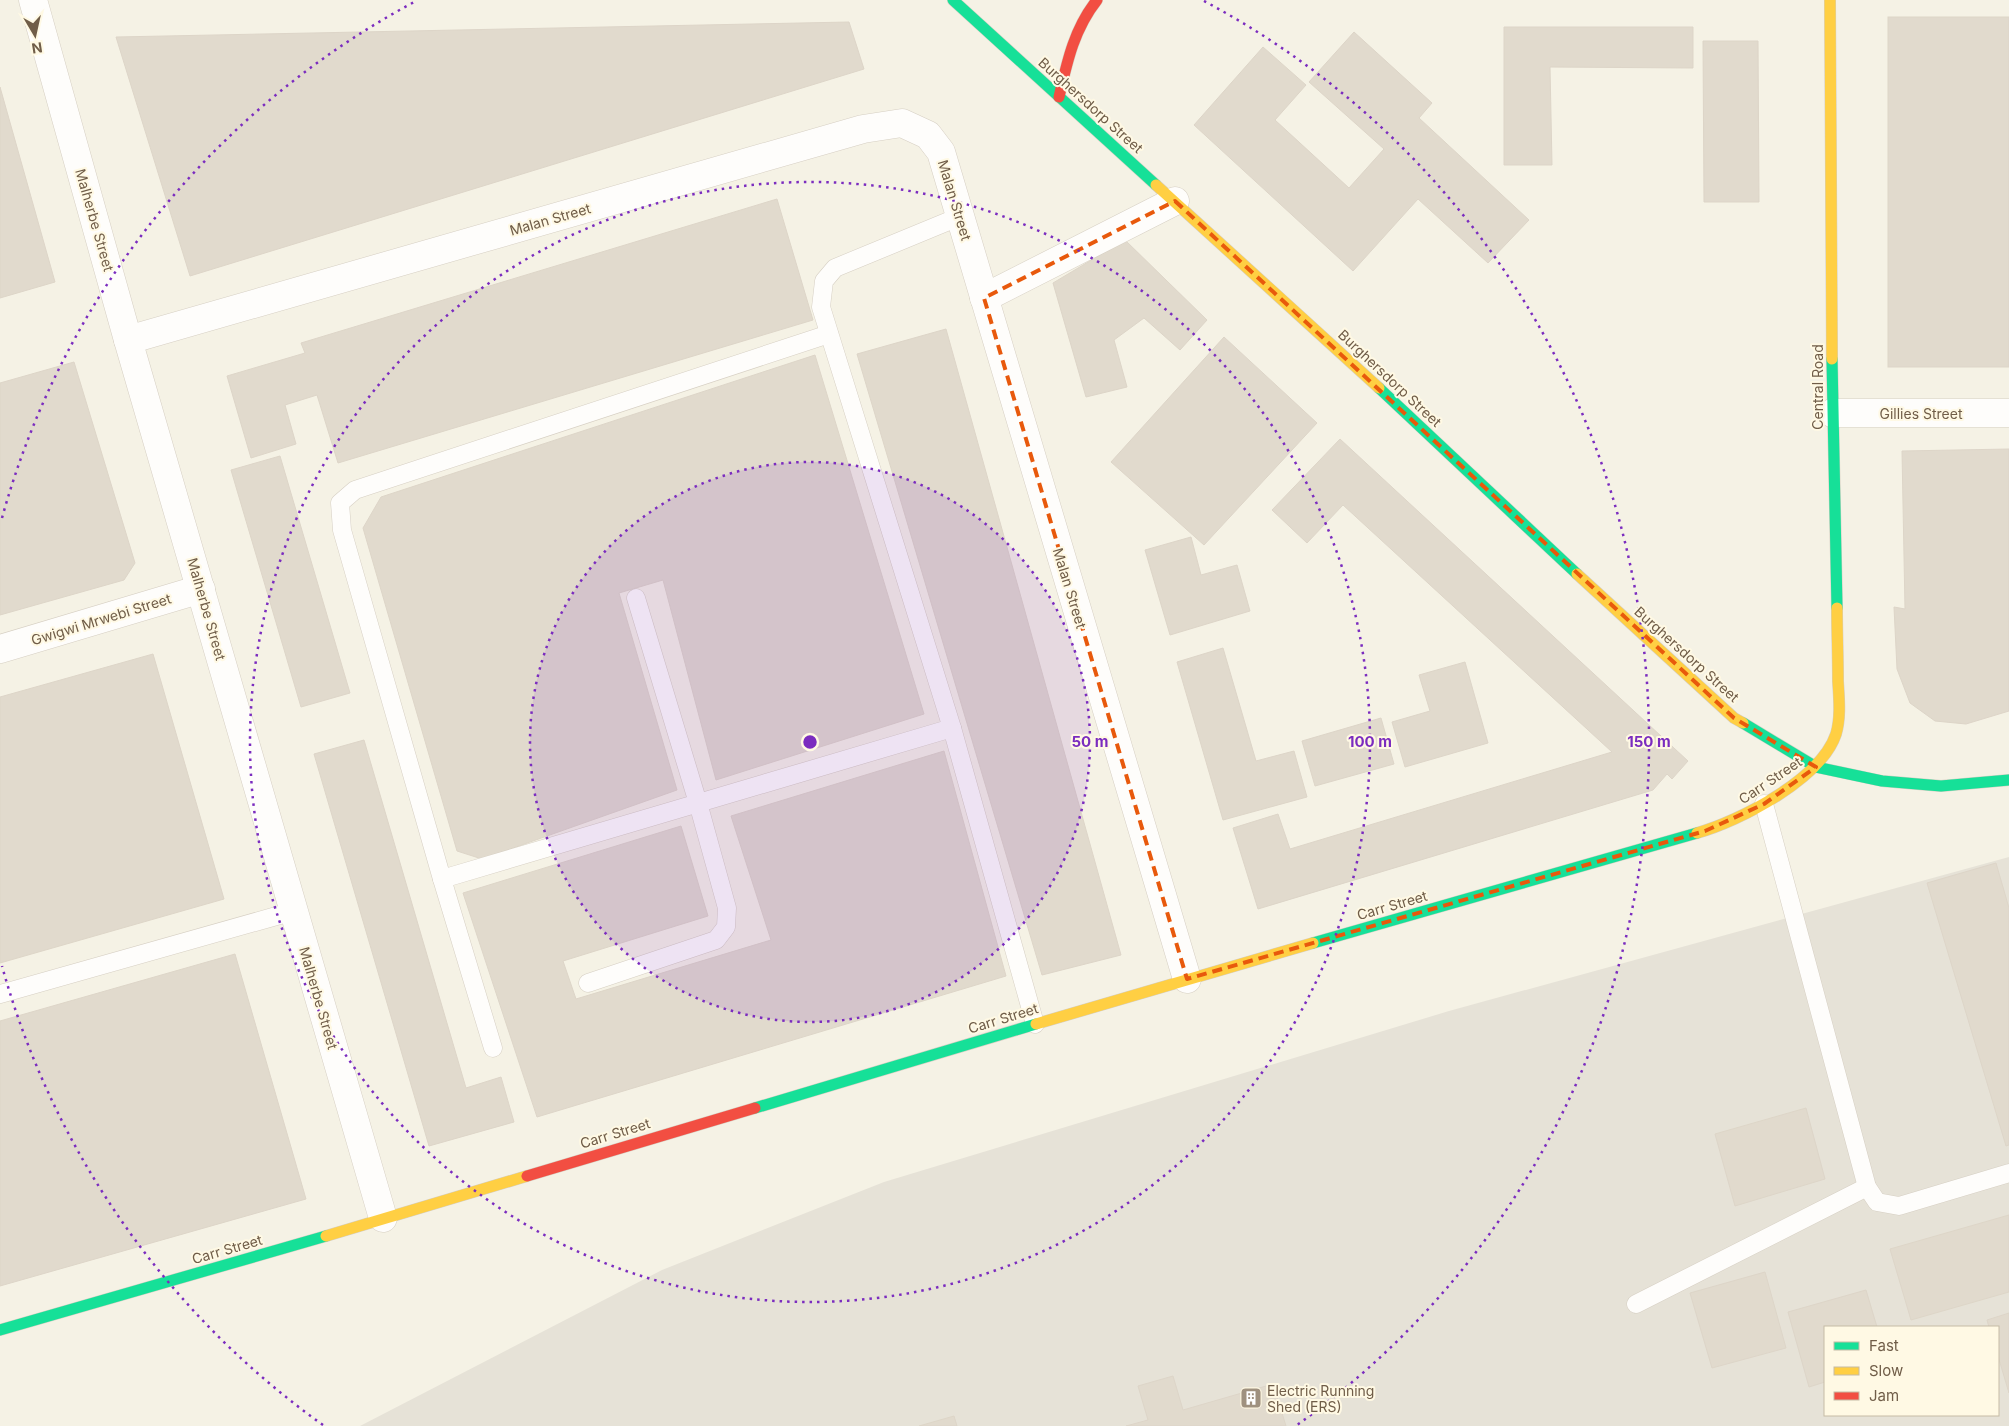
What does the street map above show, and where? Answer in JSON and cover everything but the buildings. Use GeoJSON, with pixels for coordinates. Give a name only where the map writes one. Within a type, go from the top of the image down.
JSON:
{"type":"FeatureCollection","features":[{"type":"Feature","properties":{"kind":"street","name":"Malherbe Street"},"geometry":{"type":"LineString","coordinates":[[33,0],[128,340],[202,589],[383,1218]]}},
{"type":"Feature","properties":{"kind":"street","name":"Burghersdorp Street"},"geometry":{"type":"LineString","coordinates":[[953,0],[1411,417],[1601,597],[1734,718],[1816,767]]}},
{"type":"Feature","properties":{"kind":"street"},"geometry":{"type":"LineString","coordinates":[[1060,97],[1066,64],[1075,32],[1088,10],[1097,0]]}},
{"type":"Feature","properties":{"kind":"street","name":"Central Road"},"geometry":{"type":"LineString","coordinates":[[1816,767],[1835,736],[1839,709],[1832,413],[1830,0]]}},
{"type":"Feature","properties":{"kind":"street","name":"Malan Street"},"geometry":{"type":"LineString","coordinates":[[128,340],[863,129],[902,122],[928,135],[941,152],[961,216],[1187,979]]}},
{"type":"Feature","properties":{"kind":"street"},"geometry":{"type":"LineString","coordinates":[[984,298],[1174,201]]}},
{"type":"Feature","properties":{"kind":"street","name":"Gillies Street"},"geometry":{"type":"LineString","coordinates":[[1832,413],[2009,413]]}},
{"type":"Feature","properties":{"kind":"street","name":"Gwigwi Mrwebi Street"},"geometry":{"type":"LineString","coordinates":[[0,649],[202,589]]}},
{"type":"Feature","properties":{"kind":"street","name":"Carr Street"},"geometry":{"type":"LineString","coordinates":[[0,1330],[1187,979],[1705,831],[1733,821],[1764,804],[1816,767],[1882,781],[1941,786],[2009,780]]}},
{"type":"Feature","properties":{"kind":"lane"},"geometry":{"type":"LineString","coordinates":[[961,216],[834,268],[824,281],[821,307],[952,728],[1035,1024]]}},
{"type":"Feature","properties":{"kind":"lane"},"geometry":{"type":"LineString","coordinates":[[493,1048],[442,880],[342,530],[340,503],[355,490],[829,334]]}},
{"type":"Feature","properties":{"kind":"lane"},"geometry":{"type":"LineString","coordinates":[[588,983],[716,940],[726,928],[727,908],[698,803],[636,598]]}},
{"type":"Feature","properties":{"kind":"lane"},"geometry":{"type":"LineString","coordinates":[[442,880],[952,728]]}},
{"type":"Feature","properties":{"kind":"lane"},"geometry":{"type":"LineString","coordinates":[[1764,804],[1867,1187],[1877,1202],[1899,1206],[2009,1173]]}},
{"type":"Feature","properties":{"kind":"lane"},"geometry":{"type":"LineString","coordinates":[[0,994],[294,911]]}},
{"type":"Feature","properties":{"kind":"lane"},"geometry":{"type":"LineString","coordinates":[[1636,1304],[1867,1187]]}},
{"type":"Feature","properties":{"kind":"highlighted area"},"geometry":{"type":"Polygon","coordinates":[[[1175,201],[1734,718],[1816,767],[1764,804],[1705,831],[1187,979],[984,298],[1175,201]]]}},
{"type":"Feature","properties":{"kind":"shaded area"},"geometry":{"type":"Polygon","coordinates":[[[2009,857],[2009,1426],[360,1426],[662,1270],[884,1182],[1449,1011],[2009,857]]]}},
{"type":"Feature","properties":{"kind":"traffic: fast"},"geometry":{"type":"LineString","coordinates":[[953,0],[1156,185]]}},
{"type":"Feature","properties":{"kind":"traffic: fast"},"geometry":{"type":"LineString","coordinates":[[1832,359],[1837,608]]}},
{"type":"Feature","properties":{"kind":"traffic: fast"},"geometry":{"type":"LineString","coordinates":[[1379,388],[1577,574]]}},
{"type":"Feature","properties":{"kind":"traffic: fast"},"geometry":{"type":"LineString","coordinates":[[1743,723],[1816,767],[1882,781],[1941,786],[2009,780]]}},
{"type":"Feature","properties":{"kind":"traffic: fast"},"geometry":{"type":"LineString","coordinates":[[1313,943],[1697,833]]}},
{"type":"Feature","properties":{"kind":"traffic: fast"},"geometry":{"type":"LineString","coordinates":[[755,1108],[1036,1024]]}},
{"type":"Feature","properties":{"kind":"traffic: fast"},"geometry":{"type":"LineString","coordinates":[[0,1330],[326,1236]]}},
{"type":"Feature","properties":{"kind":"traffic: slow"},"geometry":{"type":"LineString","coordinates":[[1830,0],[1832,359]]}},
{"type":"Feature","properties":{"kind":"traffic: slow"},"geometry":{"type":"LineString","coordinates":[[1156,185],[1379,388]]}},
{"type":"Feature","properties":{"kind":"traffic: slow"},"geometry":{"type":"LineString","coordinates":[[1577,574],[1734,718],[1743,723]]}},
{"type":"Feature","properties":{"kind":"traffic: slow"},"geometry":{"type":"LineString","coordinates":[[1697,833],[1735,819],[1777,796],[1814,767],[1827,751],[1838,728],[1839,714],[1837,608]]}},
{"type":"Feature","properties":{"kind":"traffic: slow"},"geometry":{"type":"LineString","coordinates":[[1036,1024],[1313,943]]}},
{"type":"Feature","properties":{"kind":"traffic: slow"},"geometry":{"type":"LineString","coordinates":[[326,1236],[527,1176]]}},
{"type":"Feature","properties":{"kind":"traffic: jam"},"geometry":{"type":"LineString","coordinates":[[1059,97],[1072,46],[1082,22],[1097,0]]}},
{"type":"Feature","properties":{"kind":"traffic: jam"},"geometry":{"type":"LineString","coordinates":[[527,1176],[755,1108]]}},
{"type":"Feature","properties":{"kind":"place","name":"Electric Running Shed (ERS)"},"geometry":{"type":"Point","coordinates":[1251,1398]}}]}
